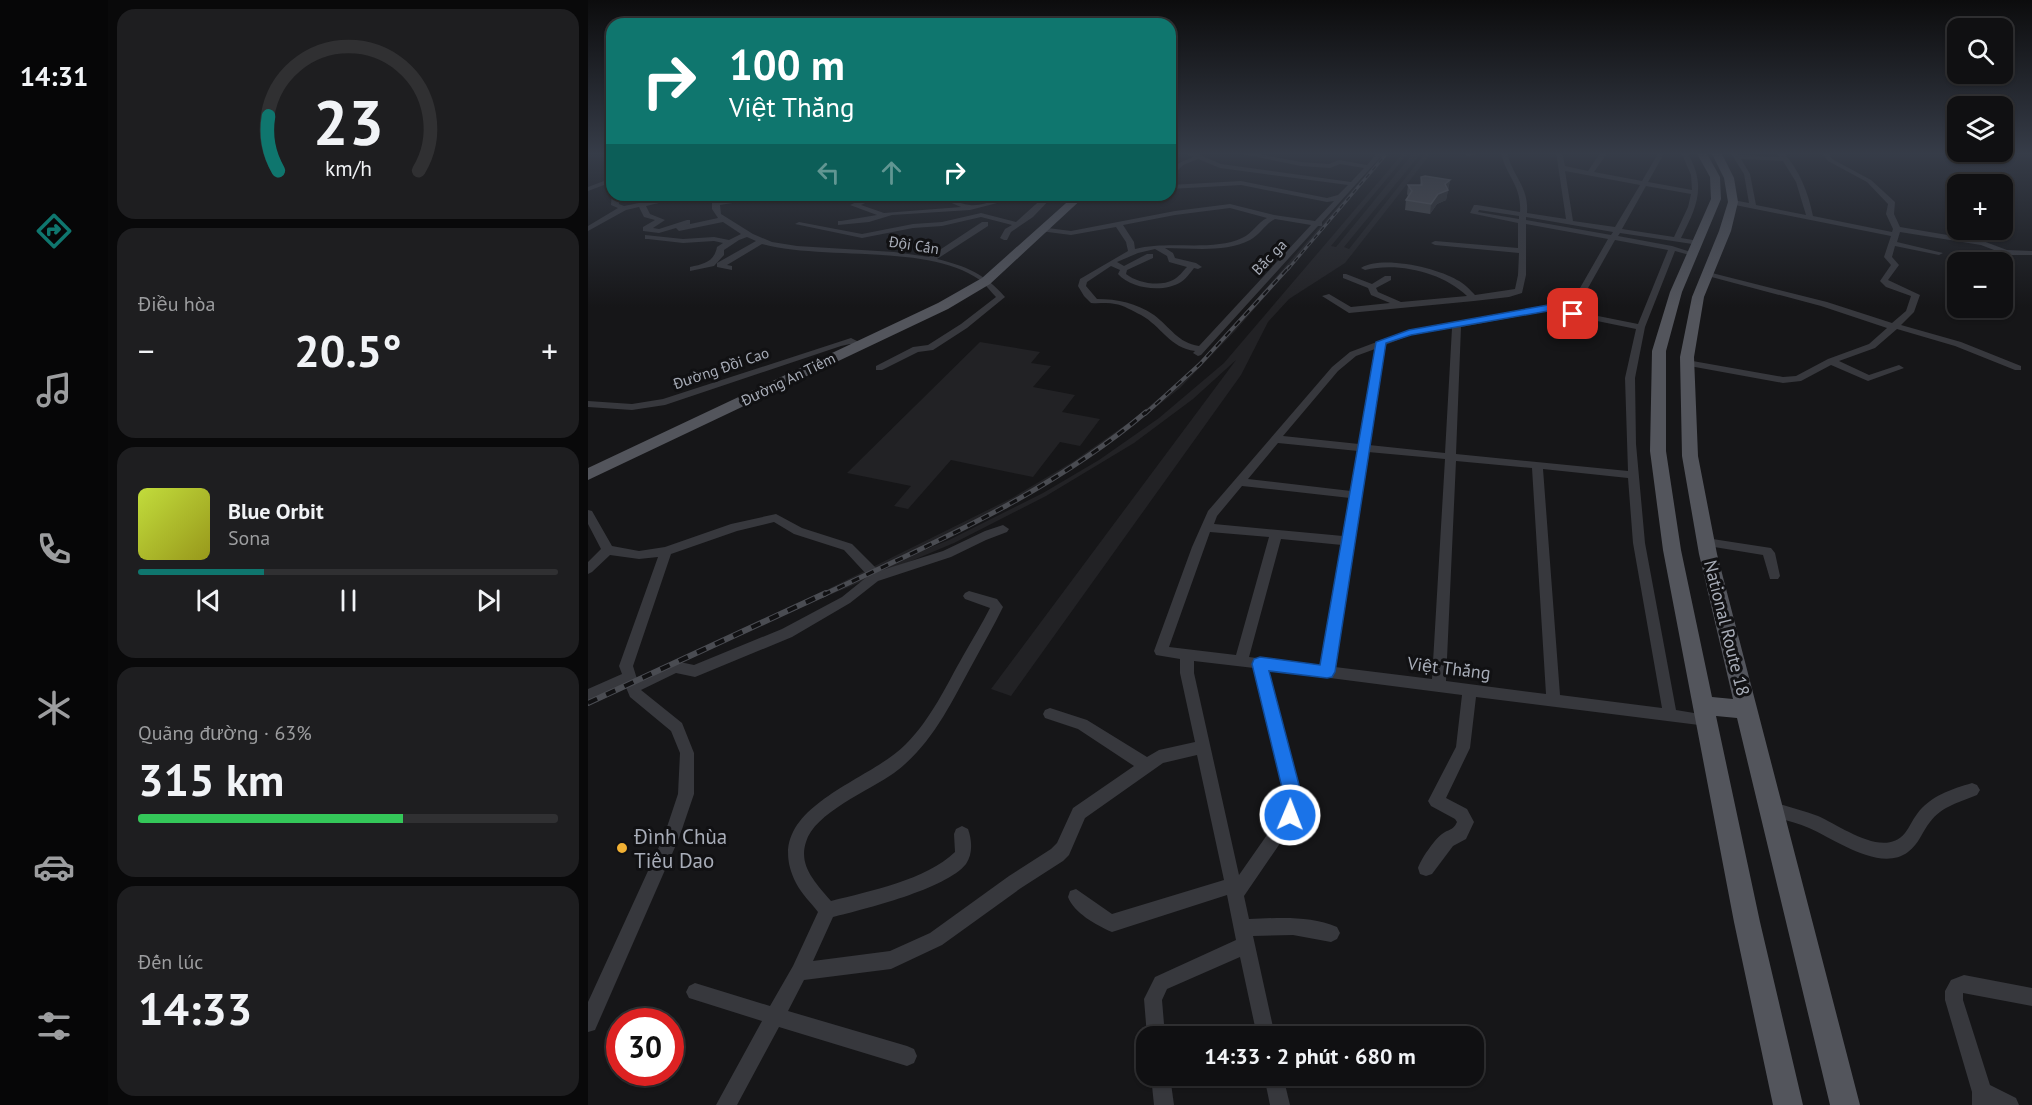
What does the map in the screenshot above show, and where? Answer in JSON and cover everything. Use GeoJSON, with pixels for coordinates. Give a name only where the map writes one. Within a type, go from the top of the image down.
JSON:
{"type":"FeatureCollection","features":[{"type":"Feature","properties":{"kind":"main road","name":"Đường An Tiêm"},"geometry":{"type":"LineString","coordinates":[[588,475],[943,306],[986,281],[1071,204]]}},
{"type":"Feature","properties":{"kind":"main road","name":"National Route 18"},"geometry":{"type":"LineString","coordinates":[[1715,204],[1702,257],[1687,363],[1690,456],[1706,542],[1845,1105]]}},
{"type":"Feature","properties":{"kind":"main road","name":"National Route 18"},"geometry":{"type":"LineString","coordinates":[[1733,204],[1725,231],[1676,292],[1659,351],[1658,451],[1672,550],[1745,911],[1788,1105]]}},
{"type":"Feature","properties":{"kind":"main road"},"geometry":{"type":"LineString","coordinates":[[1705,712],[1747,710]]}},
{"type":"Feature","properties":{"kind":"street"},"geometry":{"type":"LineString","coordinates":[[615,204],[624,208]]}},
{"type":"Feature","properties":{"kind":"street"},"geometry":{"type":"LineString","coordinates":[[588,229],[624,208],[652,204]]}},
{"type":"Feature","properties":{"kind":"street"},"geometry":{"type":"LineString","coordinates":[[717,204],[718,215],[724,219]]}},
{"type":"Feature","properties":{"kind":"street"},"geometry":{"type":"LineString","coordinates":[[857,204],[854,205],[884,215]]}},
{"type":"Feature","properties":{"kind":"street"},"geometry":{"type":"LineString","coordinates":[[958,204],[969,208]]}},
{"type":"Feature","properties":{"kind":"street"},"geometry":{"type":"LineString","coordinates":[[841,223],[884,215],[969,208],[986,204]]}},
{"type":"Feature","properties":{"kind":"street"},"geometry":{"type":"LineString","coordinates":[[1004,238],[1008,231],[1041,204]]}},
{"type":"Feature","properties":{"kind":"street","name":"Bắc ga"},"geometry":{"type":"LineString","coordinates":[[1112,263],[1083,281],[1082,286],[1088,299],[1096,303],[1121,302],[1147,315],[1178,344],[1199,351],[1335,204]]}},
{"type":"Feature","properties":{"kind":"street"},"geometry":{"type":"LineString","coordinates":[[1326,296],[1349,310],[1474,298],[1519,291],[1525,274],[1524,204]]}},
{"type":"Feature","properties":{"kind":"street"},"geometry":{"type":"LineString","coordinates":[[1567,204],[1570,223]]}},
{"type":"Feature","properties":{"kind":"street"},"geometry":{"type":"LineString","coordinates":[[1574,309],[1633,204]]}},
{"type":"Feature","properties":{"kind":"street"},"geometry":{"type":"LineString","coordinates":[[1670,715],[1639,543],[1630,378],[1641,327],[1692,204]]}},
{"type":"Feature","properties":{"kind":"street"},"geometry":{"type":"LineString","coordinates":[[1743,204],[1895,236],[1983,243],[1993,249],[2032,254]]}},
{"type":"Feature","properties":{"kind":"street"},"geometry":{"type":"LineString","coordinates":[[1807,204],[1810,217]]}},
{"type":"Feature","properties":{"kind":"street"},"geometry":{"type":"LineString","coordinates":[[1687,363],[1789,381],[1872,346],[1910,312],[1916,297],[1884,281],[1895,266],[1888,257],[1895,236],[1890,204]]}},
{"type":"Feature","properties":{"kind":"street"},"geometry":{"type":"LineString","coordinates":[[642,206],[647,215],[662,220],[646,229],[659,231],[687,222]]}},
{"type":"Feature","properties":{"kind":"street"},"geometry":{"type":"LineString","coordinates":[[1043,229],[1071,233],[1175,213],[1230,206],[1274,217],[1318,224]]}},
{"type":"Feature","properties":{"kind":"street"},"geometry":{"type":"LineString","coordinates":[[1476,210],[1674,244],[1824,304],[1958,344],[2018,368]]}},
{"type":"Feature","properties":{"kind":"street"},"geometry":{"type":"LineString","coordinates":[[799,224],[862,236],[913,226],[942,224],[981,215],[1017,224]]}},
{"type":"Feature","properties":{"kind":"street"},"geometry":{"type":"LineString","coordinates":[[1112,263],[1132,252],[1157,247],[1213,248],[1247,238],[1260,229],[1262,223],[1274,217]]}},
{"type":"Feature","properties":{"kind":"street"},"geometry":{"type":"LineString","coordinates":[[1523,218],[1570,223],[1616,234]]}},
{"type":"Feature","properties":{"kind":"street"},"geometry":{"type":"LineString","coordinates":[[588,220],[605,219]]}},
{"type":"Feature","properties":{"kind":"street"},"geometry":{"type":"LineString","coordinates":[[672,230],[724,219]]}},
{"type":"Feature","properties":{"kind":"street","name":"Đội Cấn"},"geometry":{"type":"LineString","coordinates":[[724,219],[762,241],[780,246],[931,259],[986,281]]}},
{"type":"Feature","properties":{"kind":"street"},"geometry":{"type":"LineString","coordinates":[[931,259],[985,224]]}},
{"type":"Feature","properties":{"kind":"street"},"geometry":{"type":"LineString","coordinates":[[1118,225],[1130,242],[1132,252]]}},
{"type":"Feature","properties":{"kind":"street"},"geometry":{"type":"LineString","coordinates":[[693,269],[711,264],[720,255],[720,249],[749,234]]}},
{"type":"Feature","properties":{"kind":"street"},"geometry":{"type":"LineString","coordinates":[[1895,236],[1939,253]]}},
{"type":"Feature","properties":{"kind":"street"},"geometry":{"type":"LineString","coordinates":[[648,237],[683,241],[714,239],[729,243]]}},
{"type":"Feature","properties":{"kind":"street"},"geometry":{"type":"LineString","coordinates":[[729,268],[720,265],[762,241]]}},
{"type":"Feature","properties":{"kind":"street"},"geometry":{"type":"LineString","coordinates":[[1435,243],[1523,251]]}},
{"type":"Feature","properties":{"kind":"street"},"geometry":{"type":"LineString","coordinates":[[1150,256],[1124,269],[1122,274],[1124,278],[1142,284],[1165,285],[1176,282],[1195,266],[1172,260],[1170,255],[1157,247]]}},
{"type":"Feature","properties":{"kind":"street"},"geometry":{"type":"LineString","coordinates":[[1112,263],[1124,269]]}},
{"type":"Feature","properties":{"kind":"street"},"geometry":{"type":"LineString","coordinates":[[1365,268],[1374,264],[1406,267],[1455,281],[1474,298]]}},
{"type":"Feature","properties":{"kind":"street"},"geometry":{"type":"LineString","coordinates":[[1346,276],[1372,287]]}},
{"type":"Feature","properties":{"kind":"street"},"geometry":{"type":"LineString","coordinates":[[1372,287],[1388,278]]}},
{"type":"Feature","properties":{"kind":"street"},"geometry":{"type":"LineString","coordinates":[[879,368],[916,349],[930,348],[964,326],[1001,297],[986,281]]}},
{"type":"Feature","properties":{"kind":"street"},"geometry":{"type":"LineString","coordinates":[[1372,287],[1373,292],[1378,296],[1402,305]]}},
{"type":"Feature","properties":{"kind":"street"},"geometry":{"type":"LineString","coordinates":[[1348,541],[1206,527],[1212,514],[1335,369],[1353,354],[1409,333],[1548,308],[1574,309],[1641,327]]}},
{"type":"Feature","properties":{"kind":"street"},"geometry":{"type":"LineString","coordinates":[[1439,686],[1457,324]]}},
{"type":"Feature","properties":{"kind":"street","name":"Đường Đồi Cao"},"geometry":{"type":"LineString","coordinates":[[588,404],[632,407],[656,404],[851,340],[860,345]]}},
{"type":"Feature","properties":{"kind":"street"},"geometry":{"type":"LineString","coordinates":[[1327,672],[1381,342]]}},
{"type":"Feature","properties":{"kind":"street"},"geometry":{"type":"LineString","coordinates":[[1832,361],[1868,378],[1899,369]]}},
{"type":"Feature","properties":{"kind":"street"},"geometry":{"type":"LineString","coordinates":[[1276,439],[1634,475]]}},
{"type":"Feature","properties":{"kind":"street"},"geometry":{"type":"LineString","coordinates":[[1537,465],[1553,700]]}},
{"type":"Feature","properties":{"kind":"street"},"geometry":{"type":"LineString","coordinates":[[1240,482],[1356,495]]}},
{"type":"Feature","properties":{"kind":"street"},"geometry":{"type":"LineString","coordinates":[[588,514],[608,550]]}},
{"type":"Feature","properties":{"kind":"street"},"geometry":{"type":"LineString","coordinates":[[608,550],[639,555],[666,551],[735,527],[776,518],[798,531],[848,548],[873,571],[874,578]]}},
{"type":"Feature","properties":{"kind":"street","name":"Việt Thắng"},"geometry":{"type":"LineString","coordinates":[[1206,527],[1161,651],[1670,715],[1705,712]]}},
{"type":"Feature","properties":{"kind":"street"},"geometry":{"type":"LineString","coordinates":[[588,696],[675,668],[695,671],[787,633],[846,600],[874,578],[896,568],[943,555],[993,531],[1004,529]]}},
{"type":"Feature","properties":{"kind":"street"},"geometry":{"type":"LineString","coordinates":[[1241,661],[1276,534]]}},
{"type":"Feature","properties":{"kind":"street"},"geometry":{"type":"LineString","coordinates":[[1706,542],[1767,550],[1774,576]]}},
{"type":"Feature","properties":{"kind":"street"},"geometry":{"type":"LineString","coordinates":[[588,569],[608,550]]}},
{"type":"Feature","properties":{"kind":"street"},"geometry":{"type":"LineString","coordinates":[[588,1023],[671,838],[686,794],[687,753],[677,727],[635,693],[626,666],[666,551]]}},
{"type":"Feature","properties":{"kind":"street"},"geometry":{"type":"LineString","coordinates":[[828,910],[803,879],[796,863],[797,846],[804,828],[817,812],[833,800],[902,759],[934,721],[997,607],[993,602],[969,596]]}},
{"type":"Feature","properties":{"kind":"street"},"geometry":{"type":"LineString","coordinates":[[1187,654],[1187,674],[1264,1026]]}},
{"type":"Feature","properties":{"kind":"street"},"geometry":{"type":"LineString","coordinates":[[1076,897],[1102,919],[1112,923],[1234,890],[1290,815],[1294,800],[1260,664]]}},
{"type":"Feature","properties":{"kind":"street"},"geometry":{"type":"LineString","coordinates":[[1426,868],[1447,840],[1460,834],[1466,822],[1461,814],[1436,801],[1463,748],[1470,690]]}},
{"type":"Feature","properties":{"kind":"street"},"geometry":{"type":"LineString","coordinates":[[1050,714],[1082,724],[1146,765]]}},
{"type":"Feature","properties":{"kind":"street"},"geometry":{"type":"LineString","coordinates":[[799,972],[891,960],[936,939],[1057,855],[1063,849],[1079,813],[1159,758],[1203,747]]}},
{"type":"Feature","properties":{"kind":"street"},"geometry":{"type":"LineString","coordinates":[[1770,808],[1813,822],[1867,848],[1882,852],[1896,850],[1908,843],[1919,824],[1934,807],[1956,795],[1972,790]]}},
{"type":"Feature","properties":{"kind":"street"},"geometry":{"type":"LineString","coordinates":[[828,910],[864,902],[947,869],[961,858],[962,834]]}},
{"type":"Feature","properties":{"kind":"street"},"geometry":{"type":"LineString","coordinates":[[726,1105],[799,972],[828,910]]}},
{"type":"Feature","properties":{"kind":"street"},"geometry":{"type":"LineString","coordinates":[[1155,1026],[1153,999],[1161,982],[1244,937],[1293,926],[1331,933]]}},
{"type":"Feature","properties":{"kind":"street"},"geometry":{"type":"LineString","coordinates":[[2009,1105],[1982,1098],[1953,991],[1957,986],[1964,984],[2032,997]]}},
{"type":"Feature","properties":{"kind":"street"},"geometry":{"type":"LineString","coordinates":[[694,992],[907,1056]]}},
{"type":"Feature","properties":{"kind":"street"},"geometry":{"type":"LineString","coordinates":[[1162,1086],[1164,1105]]}},
{"type":"Feature","properties":{"kind":"street"},"geometry":{"type":"LineString","coordinates":[[1276,1086],[1280,1105]]}},
{"type":"Feature","properties":{"kind":"shaded area"},"geometry":{"type":"Polygon","coordinates":[[[1341,204],[1346,204],[1236,330],[1180,388],[1120,436],[1054,480],[977,523],[906,557],[949,540],[1043,493],[1099,460],[1159,418],[1224,363],[1360,204],[1366,204],[1331,246],[1336,247],[1372,204],[1380,204],[1344,247],[1349,249],[1385,204],[1392,204],[1345,263],[1289,299],[1268,322],[1241,375],[1011,696],[991,689],[1236,360],[1193,399],[1134,443],[1046,496],[954,543],[808,604],[588,706],[588,700],[804,601],[1012,498],[1074,461],[1131,421],[1185,377],[1209,353],[1341,204]]]}},
{"type":"Feature","properties":{"kind":"shaded area"},"geometry":{"type":"Polygon","coordinates":[[[980,342],[1040,352],[1031,363],[1051,366],[1033,387],[1075,395],[1062,412],[1100,419],[1080,446],[1060,442],[1033,477],[951,460],[908,509],[894,506],[911,486],[847,473],[980,342]]]}},
{"type":"Feature","properties":{"kind":"railway"},"geometry":{"type":"LineString","coordinates":[[1288,269],[1344,204]]}},
{"type":"Feature","properties":{"kind":"railway"},"geometry":{"type":"LineString","coordinates":[[1145,414],[1200,364],[1289,267]]}},
{"type":"Feature","properties":{"kind":"railway"},"geometry":{"type":"LineString","coordinates":[[823,595],[949,535],[1032,491],[1110,441],[1146,412]]}},
{"type":"Feature","properties":{"kind":"railway"},"geometry":{"type":"LineString","coordinates":[[588,703],[826,593]]}},
{"type":"Feature","properties":{"kind":"place","name":"Đình Chùa Tiêu Dao"},"geometry":{"type":"Point","coordinates":[622,848]}},
{"type":"Feature","properties":{"kind":"route"},"geometry":{"type":"LineString","coordinates":[[1290,815],[1294,800],[1260,664],[1327,672],[1381,342],[1409,333],[1548,308],[1573,314]]}}]}
